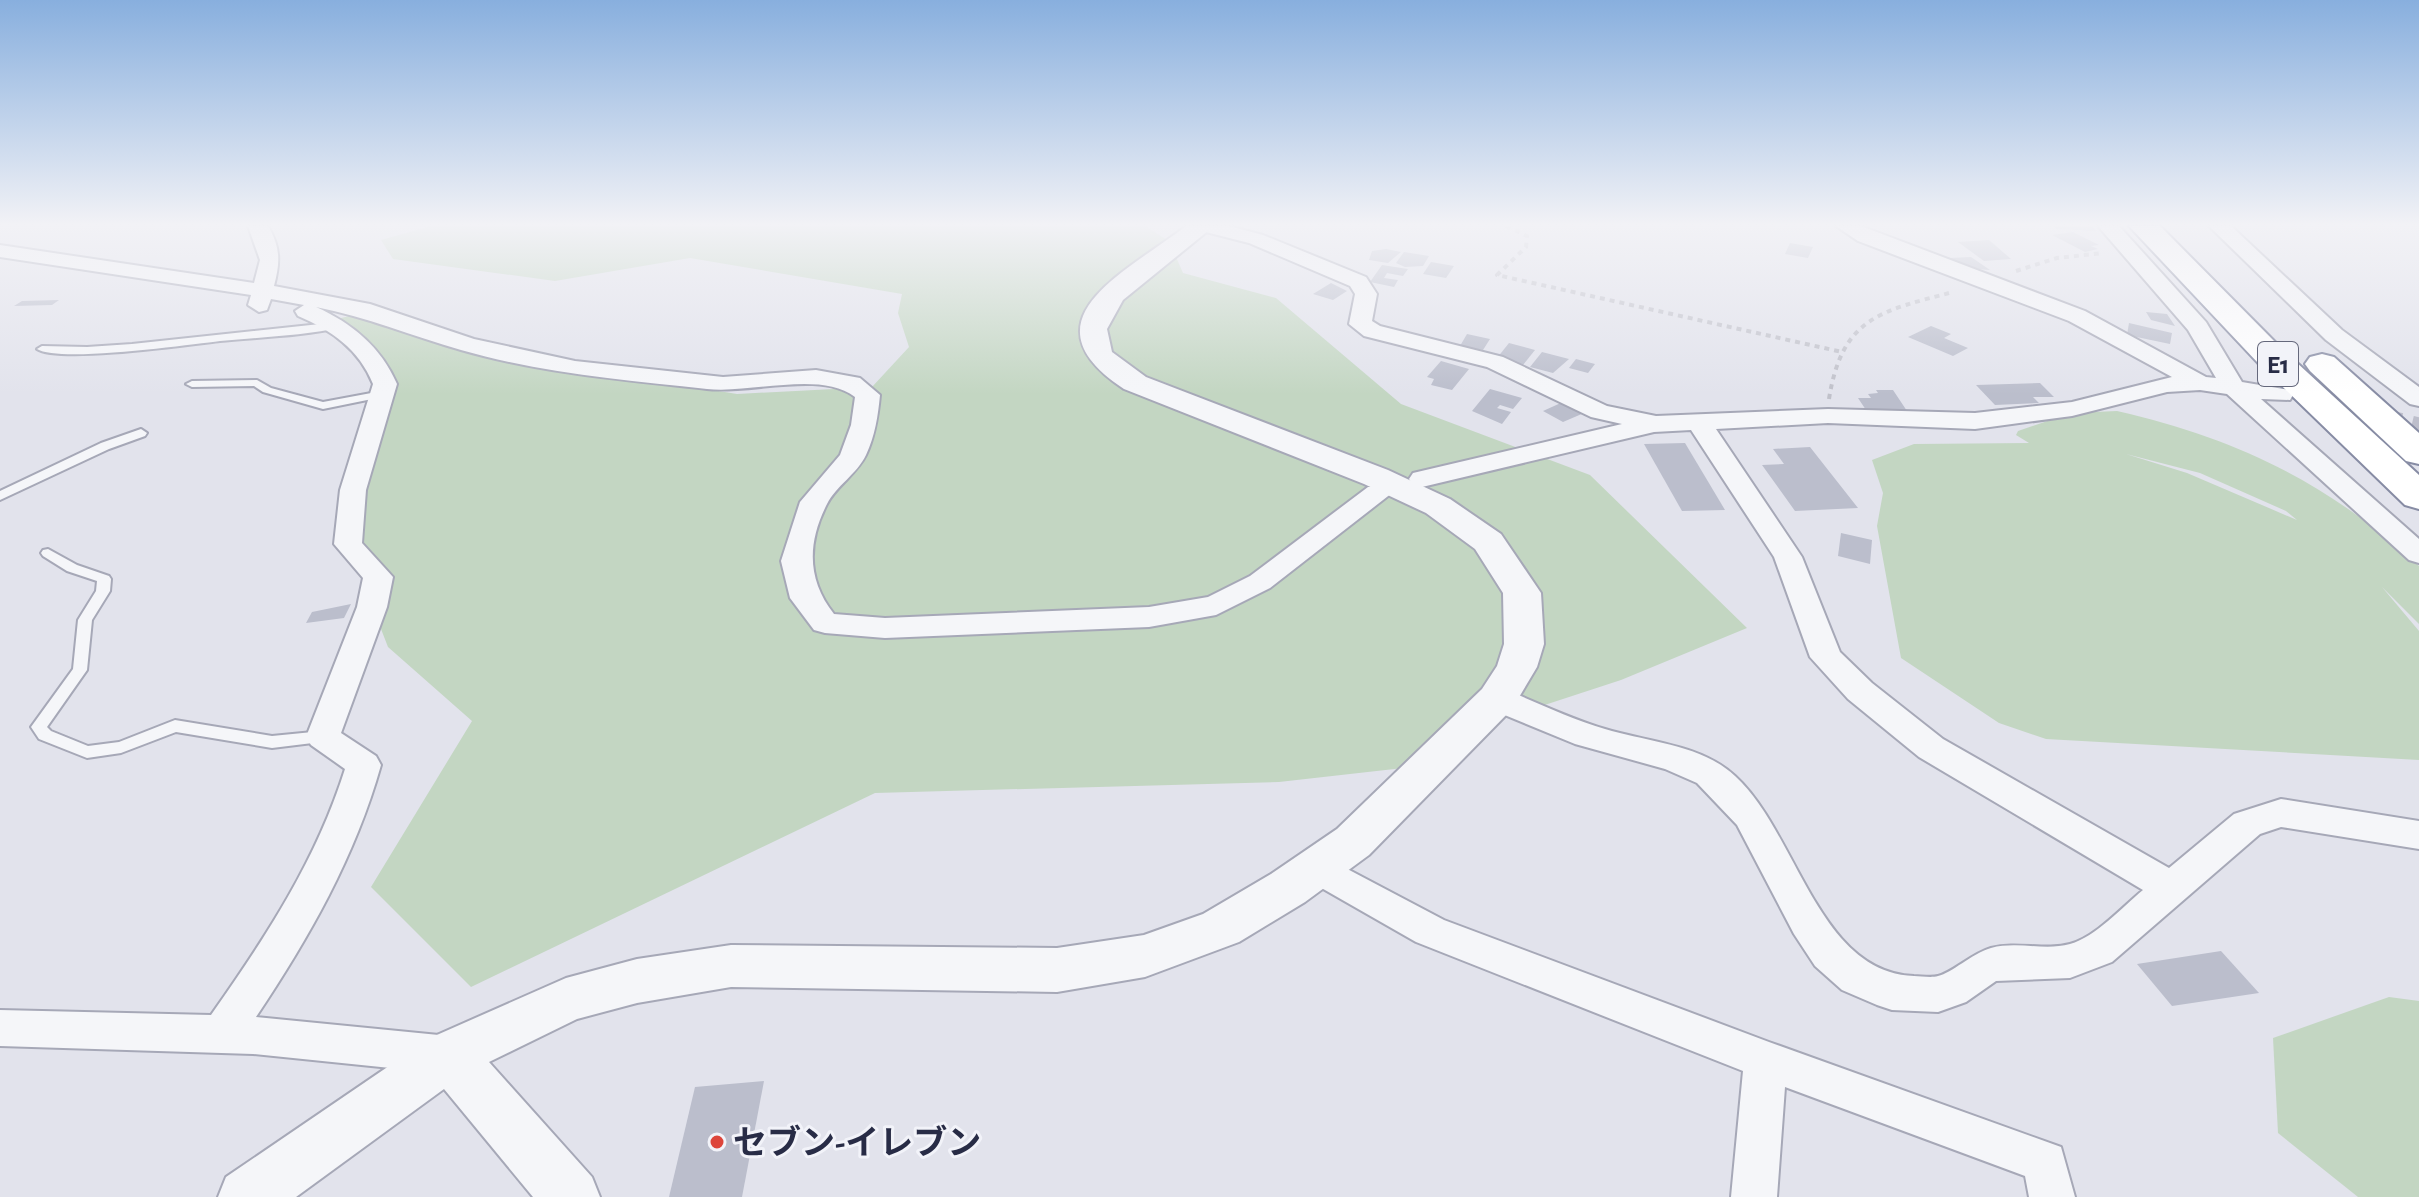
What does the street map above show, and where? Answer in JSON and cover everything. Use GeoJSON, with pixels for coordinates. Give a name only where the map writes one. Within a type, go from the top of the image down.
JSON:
{"type":"FeatureCollection","features":[{"type":"Feature","properties":{"kind":"highway","name":"E1"},"geometry":{"type":"LineString","coordinates":[[2185,282],[2270,356],[2419,497]]}},
{"type":"Feature","properties":{"kind":"highway","name":"E1"},"geometry":{"type":"LineString","coordinates":[[2235,282],[2419,453]]}},
{"type":"Feature","properties":{"kind":"street"},"geometry":{"type":"LineString","coordinates":[[204,282],[370,311],[468,345],[575,368],[723,384],[816,377],[852,383],[868,395],[864,425],[852,457],[814,502],[795,561],[805,598],[825,623],[885,628],[1149,617],[1216,605],[1260,582],[1378,493]]}},
{"type":"Feature","properties":{"kind":"street"},"geometry":{"type":"LineString","coordinates":[[222,1033],[282,947],[316,888],[352,812],[364,765],[323,737],[372,607],[378,577],[348,544],[353,490],[385,384],[377,365],[339,325],[313,311],[256,304],[265,291],[266,282]]}},
{"type":"Feature","properties":{"kind":"street"},"geometry":{"type":"LineString","coordinates":[[247,1197],[449,1055],[566,1000],[637,981],[731,966],[1057,970],[1145,956],[1221,928],[1353,842],[1497,699],[1517,667],[1524,644],[1524,621],[1522,593],[1488,542],[1438,506],[1376,477],[1135,383],[1108,365],[1093,344],[1094,326],[1102,305],[1127,282]]}},
{"type":"Feature","properties":{"kind":"street"},"geometry":{"type":"LineString","coordinates":[[1358,282],[1366,294],[1360,324],[1372,331],[1495,362],[1600,412],[1654,424]]}},
{"type":"Feature","properties":{"kind":"street"},"geometry":{"type":"LineString","coordinates":[[1990,282],[2077,316],[2200,383]]}},
{"type":"Feature","properties":{"kind":"street"},"geometry":{"type":"LineString","coordinates":[[2166,282],[2198,327],[2233,387],[2419,554]]}},
{"type":"Feature","properties":{"kind":"street"},"geometry":{"type":"LineString","coordinates":[[2278,282],[2334,335],[2419,399]]}},
{"type":"Feature","properties":{"kind":"street"},"geometry":{"type":"LineString","coordinates":[[1422,479],[1654,424],[1828,416],[1907,421],[2023,417],[2167,385],[2200,383],[2281,395]]}},
{"type":"Feature","properties":{"kind":"street"},"geometry":{"type":"LineString","coordinates":[[1698,421],[1788,557],[1826,657],[1860,691],[1931,748],[2171,888]]}},
{"type":"Feature","properties":{"kind":"street"},"geometry":{"type":"LineString","coordinates":[[1497,699],[1588,736],[1698,768],[1723,784],[1752,816],[1815,937],[1836,965],[1869,986],[1907,995],[1942,994],[1990,965],[2072,960],[2098,950],[2247,824],[2281,813],[2419,835]]}},
{"type":"Feature","properties":{"kind":"street"},"geometry":{"type":"LineString","coordinates":[[1317,868],[1430,931],[1765,1060],[2045,1162],[2052,1197]]}},
{"type":"Feature","properties":{"kind":"street"},"geometry":{"type":"LineString","coordinates":[[0,1028],[69,1034],[222,1033],[339,1041],[449,1055],[571,1197]]}},
{"type":"Feature","properties":{"kind":"street"},"geometry":{"type":"LineString","coordinates":[[1754,1197],[1765,1060]]}},
{"type":"Feature","properties":{"kind":"lane"},"geometry":{"type":"LineString","coordinates":[[42,349],[77,352],[253,335],[296,334],[339,325]]}},
{"type":"Feature","properties":{"kind":"lane"},"geometry":{"type":"LineString","coordinates":[[192,384],[257,383],[267,390],[323,406],[382,394]]}},
{"type":"Feature","properties":{"kind":"lane"},"geometry":{"type":"LineString","coordinates":[[0,496],[105,446],[141,433]]}},
{"type":"Feature","properties":{"kind":"lane"},"geometry":{"type":"LineString","coordinates":[[48,553],[72,568],[104,579],[103,591],[85,620],[80,670],[39,727],[45,735],[87,752],[121,747],[175,726],[272,742],[323,737]]}},
{"type":"Feature","properties":{"kind":"path"},"geometry":{"type":"LineString","coordinates":[[1523,282],[1593,300],[1693,317],[1842,352]]}},
{"type":"Feature","properties":{"kind":"path"},"geometry":{"type":"LineString","coordinates":[[1828,416],[1831,374],[1842,352],[1868,319],[1897,307],[1990,282]]}},
{"type":"Feature","properties":{"kind":"green space"},"geometry":{"type":"Polygon","coordinates":[[[831,282],[1216,282],[1276,298],[1401,404],[1590,475],[1747,628],[1621,680],[1468,730],[1421,766],[1279,782],[875,793],[471,987],[371,887],[472,721],[388,647],[348,544],[377,365],[337,319],[370,311],[559,365],[737,394],[872,387],[909,347],[898,313],[902,294],[831,282]]]}},
{"type":"Feature","properties":{"kind":"green space"},"geometry":{"type":"Polygon","coordinates":[[[2117,411],[2161,422],[2241,450],[2315,487],[2385,536],[2419,566],[2419,624],[2382,587],[2419,631],[2419,760],[2046,739],[1999,723],[1901,658],[1877,526],[1883,493],[1872,460],[1914,444],[2029,443],[2016,435],[2018,431],[2071,413],[2117,411]],[[2126,454],[2187,473],[2297,520],[2286,511],[2200,473],[2126,454]]]}},
{"type":"Feature","properties":{"kind":"green space"},"geometry":{"type":"Polygon","coordinates":[[[2389,997],[2419,1001],[2419,1197],[2358,1197],[2278,1133],[2273,1038],[2389,997]]]}},
{"type":"Feature","properties":{"kind":"building"},"geometry":{"type":"Polygon","coordinates":[[[1370,282],[1397,282],[1394,287],[1370,282]]]}},
{"type":"Feature","properties":{"kind":"building"},"geometry":{"type":"Polygon","coordinates":[[[1331,283],[1347,291],[1333,300],[1313,294],[1331,283]]]}},
{"type":"Feature","properties":{"kind":"building"},"geometry":{"type":"Polygon","coordinates":[[[59,300],[52,305],[14,306],[22,301],[59,300]]]}},
{"type":"Feature","properties":{"kind":"building"},"geometry":{"type":"Polygon","coordinates":[[[2146,312],[2167,314],[2175,326],[2151,320],[2146,312]]]}},
{"type":"Feature","properties":{"kind":"building"},"geometry":{"type":"Polygon","coordinates":[[[2129,323],[2172,333],[2170,344],[2127,335],[2129,323]]]}},
{"type":"Feature","properties":{"kind":"building"},"geometry":{"type":"Polygon","coordinates":[[[1931,326],[1951,334],[1944,338],[1968,348],[1953,356],[1908,337],[1931,326]]]}},
{"type":"Feature","properties":{"kind":"building"},"geometry":{"type":"Polygon","coordinates":[[[1467,334],[1490,339],[1483,350],[1460,346],[1467,334]]]}},
{"type":"Feature","properties":{"kind":"building"},"geometry":{"type":"Polygon","coordinates":[[[1509,343],[1535,350],[1523,365],[1497,358],[1509,343]]]}},
{"type":"Feature","properties":{"kind":"building"},"geometry":{"type":"Polygon","coordinates":[[[1542,352],[1569,359],[1553,373],[1530,367],[1542,352]]]}},
{"type":"Feature","properties":{"kind":"building"},"geometry":{"type":"Polygon","coordinates":[[[1576,359],[1595,364],[1588,373],[1569,368],[1576,359]]]}},
{"type":"Feature","properties":{"kind":"building"},"geometry":{"type":"Polygon","coordinates":[[[1441,361],[1469,369],[1452,390],[1431,385],[1434,379],[1427,377],[1441,361]]]}},
{"type":"Feature","properties":{"kind":"building"},"geometry":{"type":"Polygon","coordinates":[[[2040,383],[2054,397],[2033,397],[2039,403],[1995,405],[1976,385],[2040,383]]]}},
{"type":"Feature","properties":{"kind":"building"},"geometry":{"type":"Polygon","coordinates":[[[1490,389],[1522,398],[1513,409],[1500,405],[1497,408],[1511,412],[1502,424],[1472,411],[1490,389]]]}},
{"type":"Feature","properties":{"kind":"building"},"geometry":{"type":"Polygon","coordinates":[[[1876,390],[1893,390],[1907,411],[1866,410],[1858,398],[1871,398],[1868,394],[1878,393],[1876,390]]]}},
{"type":"Feature","properties":{"kind":"building"},"geometry":{"type":"Polygon","coordinates":[[[1563,402],[1584,413],[1563,422],[1543,411],[1563,402]]]}},
{"type":"Feature","properties":{"kind":"building"},"geometry":{"type":"Polygon","coordinates":[[[1685,443],[1725,510],[1682,511],[1644,444],[1685,443]]]}},
{"type":"Feature","properties":{"kind":"building"},"geometry":{"type":"Polygon","coordinates":[[[1810,447],[1858,508],[1795,511],[1762,465],[1784,464],[1773,449],[1810,447]]]}},
{"type":"Feature","properties":{"kind":"building"},"geometry":{"type":"Polygon","coordinates":[[[1841,533],[1872,540],[1870,564],[1838,556],[1841,533]]]}},
{"type":"Feature","properties":{"kind":"building"},"geometry":{"type":"Polygon","coordinates":[[[351,604],[344,618],[306,623],[312,612],[351,604]]]}},
{"type":"Feature","properties":{"kind":"building"},"geometry":{"type":"Polygon","coordinates":[[[2221,951],[2259,993],[2172,1006],[2137,964],[2221,951]]]}},
{"type":"Feature","properties":{"kind":"building","name":"セブン-イレブン"},"geometry":{"type":"Polygon","coordinates":[[[764,1081],[742,1197],[669,1197],[695,1087],[764,1081]]]}},
{"type":"Feature","properties":{"kind":"tunnel"},"geometry":{"type":"LineString","coordinates":[[2312,403],[2419,429]]}},
{"type":"Feature","properties":{"kind":"place","name":"セブン-イレブン"},"geometry":{"type":"Point","coordinates":[717,1142]}}]}
